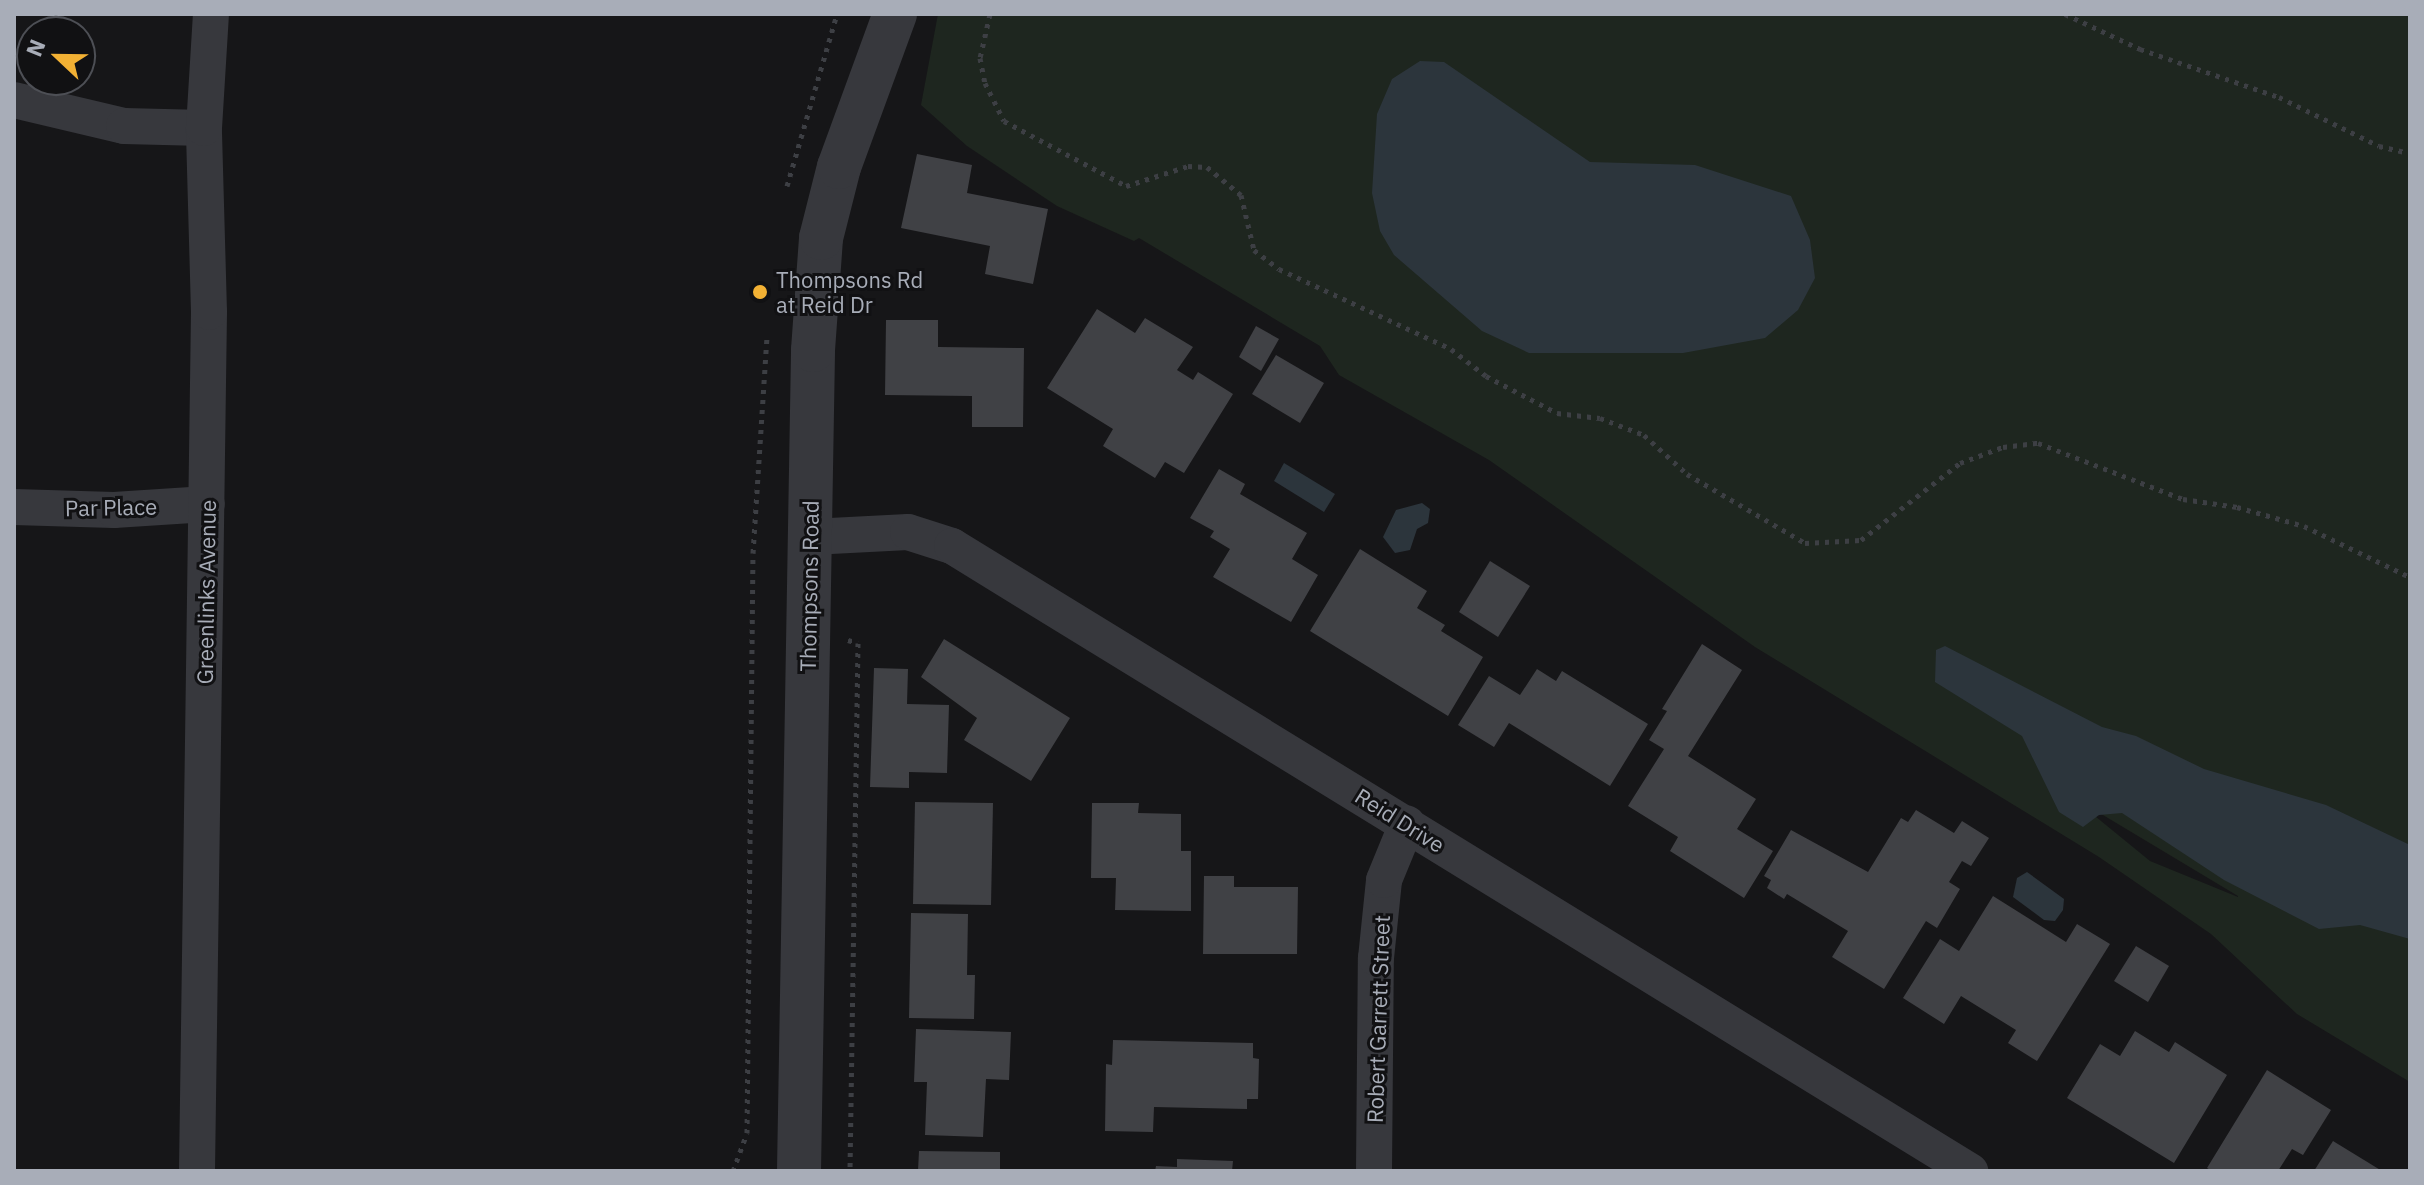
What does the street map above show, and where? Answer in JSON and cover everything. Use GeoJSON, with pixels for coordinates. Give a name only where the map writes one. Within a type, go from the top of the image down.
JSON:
{"type":"FeatureCollection","features":[{"type":"Feature","properties":{"kind":"street","name":"Greenlinks Avenue"},"geometry":{"type":"LineString","coordinates":[[197,1171],[207,504],[204,128],[211,14]]}},
{"type":"Feature","properties":{"kind":"street","name":"Thompsons Road"},"geometry":{"type":"LineString","coordinates":[[799,1171],[813,350],[821,238],[839,167],[895,14]]}},
{"type":"Feature","properties":{"kind":"street"},"geometry":{"type":"LineString","coordinates":[[14,100],[124,126],[204,128]]}},
{"type":"Feature","properties":{"kind":"street","name":"Par Place"},"geometry":{"type":"LineString","coordinates":[[14,507],[114,510],[207,504]]}},
{"type":"Feature","properties":{"kind":"street","name":"Reid Drive"},"geometry":{"type":"LineString","coordinates":[[811,537],[908,532],[952,546],[1969,1171]]}},
{"type":"Feature","properties":{"kind":"street","name":"Robert Garrett Street"},"geometry":{"type":"LineString","coordinates":[[1374,1171],[1376,958],[1384,880],[1407,824]]}},
{"type":"Feature","properties":{"kind":"path"},"geometry":{"type":"LineString","coordinates":[[990,14],[980,58],[1004,121],[1126,186],[1188,166],[1207,167],[1241,195],[1254,250],[1279,269],[1451,349],[1486,376],[1557,413],[1600,418],[1644,435],[1687,474],[1805,543],[1861,540],[1960,463],[2003,447],[2038,443],[2183,499],[2237,507],[2304,526],[2410,577]]}},
{"type":"Feature","properties":{"kind":"path"},"geometry":{"type":"LineString","coordinates":[[2065,14],[2140,49],[2279,97],[2379,146],[2410,153]]}},
{"type":"Feature","properties":{"kind":"path"},"geometry":{"type":"LineString","coordinates":[[733,1171],[747,1133],[754,604]]}},
{"type":"Feature","properties":{"kind":"path"},"geometry":{"type":"LineString","coordinates":[[850,1171],[858,643]]}},
{"type":"Feature","properties":{"kind":"shaded area"},"geometry":{"type":"Polygon","coordinates":[[[938,14],[2410,14],[2410,1082],[2297,1014],[2211,934],[2099,857],[1755,647],[1489,460],[1339,375],[1320,346],[1139,238],[1134,241],[1057,206],[967,146],[921,105],[938,14]],[[2068,794],[2150,861],[2238,896],[2068,794]]]}},
{"type":"Feature","properties":{"kind":"shaded area"},"geometry":{"type":"Polygon","coordinates":[[[1420,61],[1444,62],[1590,162],[1695,165],[1791,196],[1810,240],[1815,278],[1798,310],[1765,338],[1683,353],[1529,353],[1482,331],[1394,255],[1380,231],[1372,193],[1377,114],[1392,79],[1420,61]]]}},
{"type":"Feature","properties":{"kind":"shaded area"},"geometry":{"type":"Polygon","coordinates":[[[1284,463],[1335,494],[1324,512],[1274,481],[1284,463]]]}},
{"type":"Feature","properties":{"kind":"shaded area"},"geometry":{"type":"Polygon","coordinates":[[[1422,503],[1430,509],[1428,523],[1417,529],[1410,550],[1395,553],[1383,537],[1396,510],[1422,503]]]}},
{"type":"Feature","properties":{"kind":"shaded area"},"geometry":{"type":"Polygon","coordinates":[[[1945,646],[2102,727],[2136,736],[2204,769],[2326,805],[2410,845],[2410,939],[2360,925],[2319,929],[2224,880],[2122,813],[2099,815],[2083,827],[2059,812],[2022,736],[1935,682],[1936,650],[1945,646]]]}},
{"type":"Feature","properties":{"kind":"shaded area"},"geometry":{"type":"Polygon","coordinates":[[[2027,872],[2064,899],[2063,910],[2055,921],[2044,920],[2013,897],[2017,878],[2027,872]]]}},
{"type":"Feature","properties":{"kind":"building"},"geometry":{"type":"Polygon","coordinates":[[[917,154],[972,165],[967,193],[1048,209],[1033,284],[985,274],[990,246],[901,228],[917,154]]]}},
{"type":"Feature","properties":{"kind":"building"},"geometry":{"type":"Polygon","coordinates":[[[1097,309],[1135,333],[1145,318],[1193,347],[1177,370],[1193,380],[1198,372],[1233,394],[1184,473],[1165,462],[1155,478],[1103,446],[1113,429],[1047,388],[1097,309]]]}},
{"type":"Feature","properties":{"kind":"building"},"geometry":{"type":"Polygon","coordinates":[[[886,320],[938,320],[938,347],[1024,348],[1023,427],[972,427],[972,396],[885,395],[886,320]]]}},
{"type":"Feature","properties":{"kind":"building"},"geometry":{"type":"Polygon","coordinates":[[[1256,326],[1279,339],[1261,371],[1239,357],[1256,326]]]}},
{"type":"Feature","properties":{"kind":"building"},"geometry":{"type":"Polygon","coordinates":[[[1276,355],[1324,383],[1300,423],[1252,394],[1276,355]]]}},
{"type":"Feature","properties":{"kind":"building"},"geometry":{"type":"Polygon","coordinates":[[[1219,469],[1245,484],[1240,494],[1307,533],[1292,559],[1318,575],[1291,622],[1213,577],[1230,549],[1210,537],[1214,531],[1190,518],[1219,469]]]}},
{"type":"Feature","properties":{"kind":"building"},"geometry":{"type":"Polygon","coordinates":[[[1360,549],[1427,591],[1417,608],[1445,625],[1441,631],[1483,657],[1448,716],[1310,631],[1360,549]]]}},
{"type":"Feature","properties":{"kind":"building"},"geometry":{"type":"Polygon","coordinates":[[[1490,561],[1530,586],[1498,637],[1459,612],[1490,561]]]}},
{"type":"Feature","properties":{"kind":"building"},"geometry":{"type":"Polygon","coordinates":[[[944,639],[1070,718],[1031,781],[964,740],[977,718],[921,677],[944,639]]]}},
{"type":"Feature","properties":{"kind":"building"},"geometry":{"type":"Polygon","coordinates":[[[1702,644],[1742,670],[1688,756],[1756,799],[1737,829],[1773,851],[1744,898],[1670,851],[1678,837],[1628,806],[1664,749],[1649,740],[1667,711],[1662,709],[1702,644]]]}},
{"type":"Feature","properties":{"kind":"building"},"geometry":{"type":"Polygon","coordinates":[[[874,668],[908,669],[907,704],[949,705],[947,773],[909,772],[909,788],[870,787],[874,668]]]}},
{"type":"Feature","properties":{"kind":"building"},"geometry":{"type":"Polygon","coordinates":[[[1537,669],[1556,681],[1562,671],[1648,724],[1610,786],[1509,723],[1494,747],[1458,725],[1489,676],[1520,695],[1537,669]]]}},
{"type":"Feature","properties":{"kind":"building"},"geometry":{"type":"Polygon","coordinates":[[[915,802],[993,803],[991,905],[913,904],[915,802]]]}},
{"type":"Feature","properties":{"kind":"building"},"geometry":{"type":"Polygon","coordinates":[[[1092,803],[1139,803],[1138,813],[1181,814],[1181,851],[1191,851],[1191,911],[1115,910],[1116,878],[1091,878],[1092,803]]]}},
{"type":"Feature","properties":{"kind":"building"},"geometry":{"type":"Polygon","coordinates":[[[1916,810],[1954,833],[1962,821],[1989,838],[1971,866],[1962,861],[1949,882],[1960,889],[1937,928],[1926,921],[1884,989],[1832,957],[1848,931],[1787,894],[1784,899],[1767,888],[1771,880],[1764,876],[1791,830],[1868,872],[1901,818],[1908,822],[1916,810]]]}},
{"type":"Feature","properties":{"kind":"building"},"geometry":{"type":"Polygon","coordinates":[[[1204,876],[1234,876],[1234,887],[1298,887],[1297,954],[1203,954],[1204,876]]]}},
{"type":"Feature","properties":{"kind":"building"},"geometry":{"type":"Polygon","coordinates":[[[1993,896],[2066,942],[2077,924],[2110,944],[2037,1061],[2008,1043],[2016,1030],[1961,996],[1944,1024],[1903,998],[1940,939],[1959,951],[1993,896]]]}},
{"type":"Feature","properties":{"kind":"building"},"geometry":{"type":"Polygon","coordinates":[[[911,913],[968,914],[967,975],[975,975],[974,1019],[909,1018],[911,913]]]}},
{"type":"Feature","properties":{"kind":"building"},"geometry":{"type":"Polygon","coordinates":[[[2136,946],[2169,966],[2148,1002],[2114,981],[2136,946]]]}},
{"type":"Feature","properties":{"kind":"building"},"geometry":{"type":"Polygon","coordinates":[[[916,1029],[1011,1032],[1009,1080],[986,1079],[983,1137],[925,1135],[927,1082],[914,1082],[916,1029]]]}},
{"type":"Feature","properties":{"kind":"building"},"geometry":{"type":"Polygon","coordinates":[[[2135,1031],[2169,1052],[2175,1042],[2227,1075],[2174,1163],[2067,1098],[2100,1044],[2120,1056],[2135,1031]]]}},
{"type":"Feature","properties":{"kind":"building"},"geometry":{"type":"Polygon","coordinates":[[[1113,1040],[1253,1043],[1253,1058],[1259,1059],[1258,1099],[1247,1099],[1247,1109],[1154,1107],[1153,1132],[1105,1131],[1106,1064],[1112,1065],[1113,1040]]]}},
{"type":"Feature","properties":{"kind":"building"},"geometry":{"type":"Polygon","coordinates":[[[2267,1070],[2331,1110],[2303,1155],[2292,1149],[2278,1171],[2212,1171],[2207,1168],[2267,1070]]]}},
{"type":"Feature","properties":{"kind":"building"},"geometry":{"type":"Polygon","coordinates":[[[2333,1141],[2382,1171],[2314,1171],[2333,1141]]]}},
{"type":"Feature","properties":{"kind":"building"},"geometry":{"type":"Polygon","coordinates":[[[919,1151],[1000,1152],[1000,1171],[918,1171],[919,1151]]]}},
{"type":"Feature","properties":{"kind":"building"},"geometry":{"type":"Polygon","coordinates":[[[1177,1159],[1233,1161],[1232,1171],[1155,1171],[1156,1166],[1177,1167],[1177,1159]]]}},
{"type":"Feature","properties":{"kind":"place","name":"Thompsons Rd at Reid Dr"},"geometry":{"type":"Point","coordinates":[760,292]}}]}
